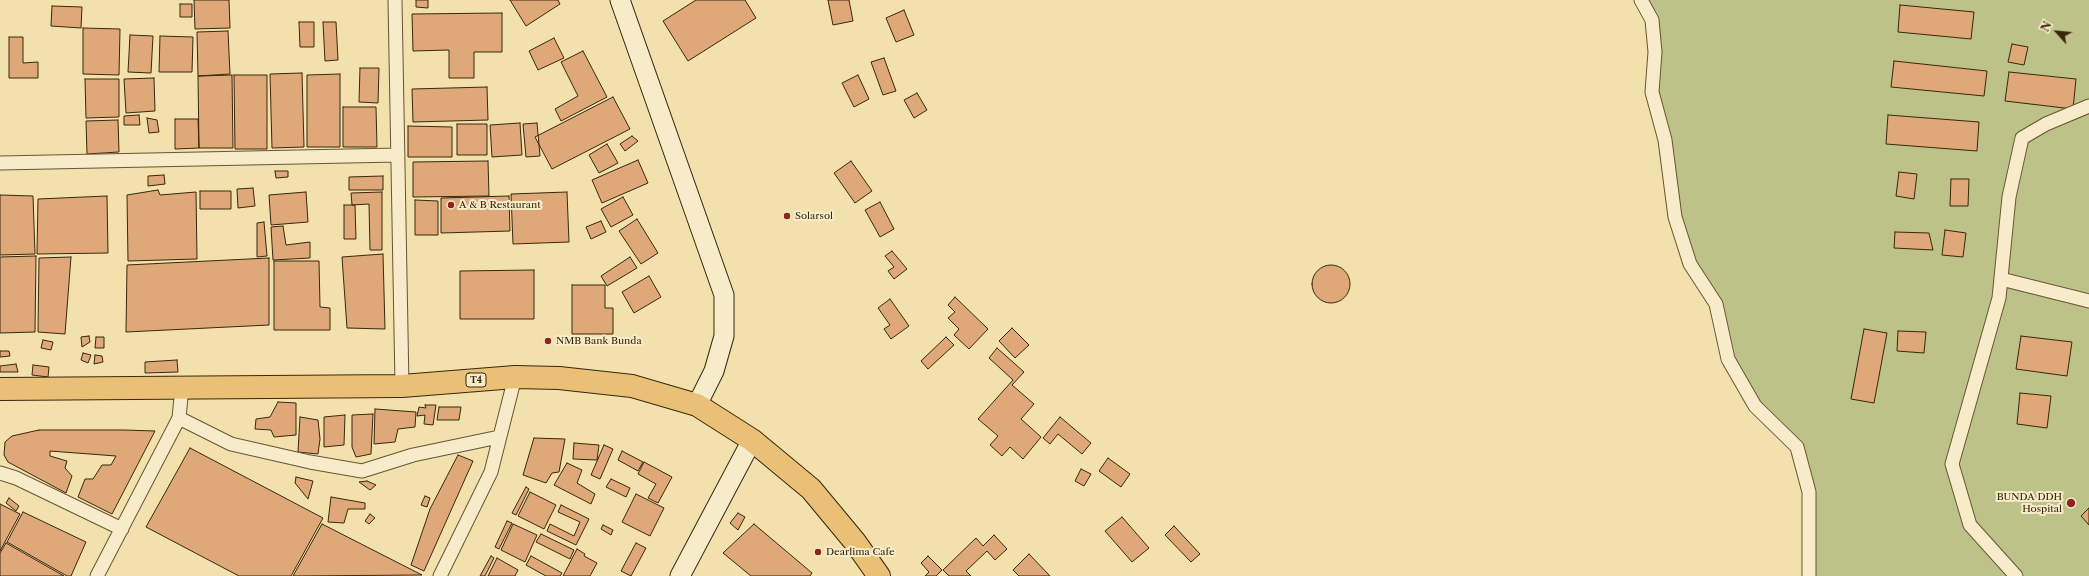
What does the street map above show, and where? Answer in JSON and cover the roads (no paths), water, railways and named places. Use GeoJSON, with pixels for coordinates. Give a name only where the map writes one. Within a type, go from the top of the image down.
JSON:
{"type":"FeatureCollection","features":[{"type":"Feature","properties":{"kind":"highway","name":"T4"},"geometry":{"type":"LineString","coordinates":[[0,389],[402,386],[515,377],[559,378],[632,386],[697,405],[752,440],[811,489],[855,542],[879,576]]}},
{"type":"Feature","properties":{"kind":"main road"},"geometry":{"type":"LineString","coordinates":[[620,0],[724,295],[724,336],[714,371],[697,405]]}},
{"type":"Feature","properties":{"kind":"main road"},"geometry":{"type":"LineString","coordinates":[[680,576],[752,440]]}},
{"type":"Feature","properties":{"kind":"street"},"geometry":{"type":"LineString","coordinates":[[395,0],[402,386]]}},
{"type":"Feature","properties":{"kind":"street"},"geometry":{"type":"LineString","coordinates":[[1641,0],[1652,20],[1655,52],[1652,92],[1666,140],[1675,217],[1690,264],[1716,304],[1728,359],[1755,406],[1797,447],[1810,492],[1809,576]]}},
{"type":"Feature","properties":{"kind":"street"},"geometry":{"type":"LineString","coordinates":[[2016,576],[1970,525],[1952,464],[1999,298],[2009,197],[2022,138],[2046,124],[2089,106]]}},
{"type":"Feature","properties":{"kind":"street"},"geometry":{"type":"LineString","coordinates":[[0,163],[398,155]]}},
{"type":"Feature","properties":{"kind":"street"},"geometry":{"type":"LineString","coordinates":[[2001,279],[2089,301]]}},
{"type":"Feature","properties":{"kind":"street"},"geometry":{"type":"LineString","coordinates":[[440,576],[491,472],[515,377]]}},
{"type":"Feature","properties":{"kind":"street"},"geometry":{"type":"LineString","coordinates":[[98,576],[179,418],[182,387]]}},
{"type":"Feature","properties":{"kind":"street"},"geometry":{"type":"LineString","coordinates":[[179,418],[231,444],[310,462],[362,470],[413,455],[499,437]]}},
{"type":"Feature","properties":{"kind":"street"},"geometry":{"type":"LineString","coordinates":[[0,473],[16,478],[122,529]]}},
{"type":"Feature","properties":{"kind":"place","name":"A & B Restaurant"},"geometry":{"type":"Point","coordinates":[451,205]}},
{"type":"Feature","properties":{"kind":"place","name":"Solarsol"},"geometry":{"type":"Point","coordinates":[787,216]}},
{"type":"Feature","properties":{"kind":"place","name":"NMB Bank Bunda"},"geometry":{"type":"Point","coordinates":[548,341]}},
{"type":"Feature","properties":{"kind":"place","name":"BUNDA DDH Hospital"},"geometry":{"type":"Point","coordinates":[2071,503]}},
{"type":"Feature","properties":{"kind":"place","name":"Dearlima Cafe"},"geometry":{"type":"Point","coordinates":[818,552]}}]}
